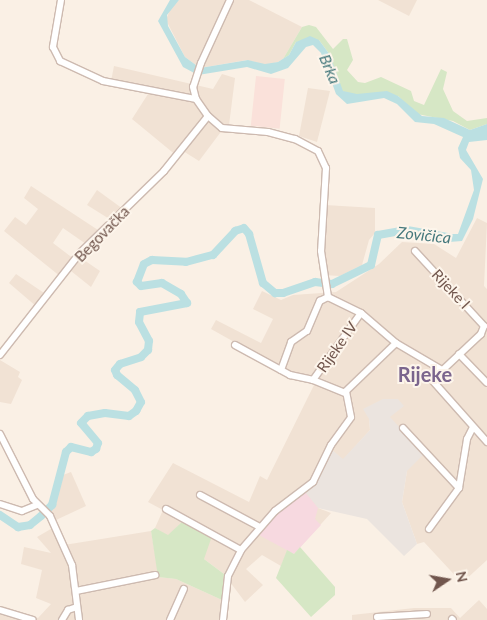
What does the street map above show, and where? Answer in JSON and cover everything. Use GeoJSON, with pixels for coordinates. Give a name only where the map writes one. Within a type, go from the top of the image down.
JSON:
{"type":"FeatureCollection","features":[{"type":"Feature","properties":{"kind":"street"},"geometry":{"type":"LineString","coordinates":[[61,0],[53,47],[60,61],[103,81],[196,98]]}},
{"type":"Feature","properties":{"kind":"street"},"geometry":{"type":"LineString","coordinates":[[230,0],[195,79],[196,98],[208,116],[222,128],[253,129],[296,139],[321,154],[326,179],[321,251],[327,295]]}},
{"type":"Feature","properties":{"kind":"street","name":"Begovačka"},"geometry":{"type":"LineString","coordinates":[[0,355],[80,253],[164,171],[208,116]]}},
{"type":"Feature","properties":{"kind":"street","name":"Rijeke I"},"geometry":{"type":"LineString","coordinates":[[415,251],[484,326],[484,336],[459,354],[442,370]]}},
{"type":"Feature","properties":{"kind":"street"},"geometry":{"type":"LineString","coordinates":[[327,295],[361,313],[396,343],[442,370],[432,381],[487,442]]}},
{"type":"Feature","properties":{"kind":"street"},"geometry":{"type":"LineString","coordinates":[[281,370],[291,342],[307,331],[320,301],[327,295]]}},
{"type":"Feature","properties":{"kind":"street","name":"Rijeke IV"},"geometry":{"type":"LineString","coordinates":[[313,380],[361,313]]}},
{"type":"Feature","properties":{"kind":"street"},"geometry":{"type":"LineString","coordinates":[[345,393],[396,343]]}},
{"type":"Feature","properties":{"kind":"street"},"geometry":{"type":"LineString","coordinates":[[236,345],[281,370],[345,393]]}},
{"type":"Feature","properties":{"kind":"street"},"geometry":{"type":"LineString","coordinates":[[459,354],[487,382]]}},
{"type":"Feature","properties":{"kind":"street"},"geometry":{"type":"LineString","coordinates":[[223,620],[228,576],[241,550],[260,527],[317,476],[331,445],[351,417],[345,393]]}},
{"type":"Feature","properties":{"kind":"street"},"geometry":{"type":"LineString","coordinates":[[429,529],[459,488],[467,439],[473,427]]}},
{"type":"Feature","properties":{"kind":"street"},"geometry":{"type":"LineString","coordinates":[[404,428],[459,488]]}},
{"type":"Feature","properties":{"kind":"street"},"geometry":{"type":"LineString","coordinates":[[0,434],[39,507],[50,516],[72,566],[79,620]]}},
{"type":"Feature","properties":{"kind":"street"},"geometry":{"type":"LineString","coordinates":[[200,495],[260,527]]}},
{"type":"Feature","properties":{"kind":"street"},"geometry":{"type":"LineString","coordinates":[[0,504],[22,511],[39,507]]}},
{"type":"Feature","properties":{"kind":"street"},"geometry":{"type":"LineString","coordinates":[[166,508],[241,550]]}},
{"type":"Feature","properties":{"kind":"street"},"geometry":{"type":"LineString","coordinates":[[76,590],[155,575]]}},
{"type":"Feature","properties":{"kind":"street"},"geometry":{"type":"LineString","coordinates":[[170,620],[184,589]]}},
{"type":"Feature","properties":{"kind":"street"},"geometry":{"type":"LineString","coordinates":[[62,620],[68,610],[77,607]]}},
{"type":"Feature","properties":{"kind":"street"},"geometry":{"type":"LineString","coordinates":[[0,610],[32,620]]}},
{"type":"Feature","properties":{"kind":"street"},"geometry":{"type":"LineString","coordinates":[[377,617],[412,617],[427,614]]}},
{"type":"Feature","properties":{"kind":"shaded area"},"geometry":{"type":"Polygon","coordinates":[[[179,0],[249,0],[302,27],[283,59],[278,62],[265,65],[247,60],[200,68],[185,57],[166,20],[171,7],[179,0]]]}},
{"type":"Feature","properties":{"kind":"shaded area"},"geometry":{"type":"Polygon","coordinates":[[[378,0],[417,0],[409,16],[378,0]]]}},
{"type":"Feature","properties":{"kind":"shaded area"},"geometry":{"type":"Polygon","coordinates":[[[114,66],[213,89],[222,74],[235,78],[228,133],[220,133],[199,161],[183,151],[177,156],[132,119],[148,94],[110,86],[114,66]]]}},
{"type":"Feature","properties":{"kind":"shaded area"},"geometry":{"type":"Polygon","coordinates":[[[256,76],[285,79],[280,129],[251,126],[256,76]]]}},
{"type":"Feature","properties":{"kind":"shaded area"},"geometry":{"type":"Polygon","coordinates":[[[308,88],[330,91],[317,142],[299,136],[308,88]]]}},
{"type":"Feature","properties":{"kind":"shaded area"},"geometry":{"type":"Polygon","coordinates":[[[31,186],[98,230],[86,244],[63,228],[53,243],[74,259],[61,277],[4,231],[15,217],[26,225],[38,209],[24,198],[31,186]]]}},
{"type":"Feature","properties":{"kind":"shaded area"},"geometry":{"type":"Polygon","coordinates":[[[97,190],[123,209],[111,220],[87,205],[97,190]]]}},
{"type":"Feature","properties":{"kind":"shaded area"},"geometry":{"type":"Polygon","coordinates":[[[325,205],[375,208],[375,233],[369,240],[362,265],[340,276],[323,275],[325,205]]]}},
{"type":"Feature","properties":{"kind":"shaded area"},"geometry":{"type":"Polygon","coordinates":[[[477,218],[487,223],[484,286],[487,289],[487,560],[462,583],[424,542],[417,544],[402,502],[407,471],[369,419],[370,430],[343,460],[332,450],[318,508],[331,513],[294,554],[287,551],[281,566],[262,555],[246,569],[263,585],[245,602],[224,574],[204,559],[184,520],[168,536],[155,528],[163,510],[148,502],[173,463],[249,502],[260,476],[267,480],[315,383],[288,372],[211,329],[216,320],[261,343],[273,319],[253,309],[262,291],[281,300],[293,295],[336,292],[379,264],[402,242],[434,244],[456,258],[477,218]]]}},
{"type":"Feature","properties":{"kind":"shaded area"},"geometry":{"type":"Polygon","coordinates":[[[81,258],[100,271],[91,287],[71,271],[81,258]]]}},
{"type":"Feature","properties":{"kind":"shaded area"},"geometry":{"type":"Polygon","coordinates":[[[16,274],[47,295],[37,307],[9,283],[16,274]]]}},
{"type":"Feature","properties":{"kind":"shaded area"},"geometry":{"type":"Polygon","coordinates":[[[0,360],[20,372],[18,377],[22,380],[11,404],[0,402],[0,360]]]}},
{"type":"Feature","properties":{"kind":"shaded area"},"geometry":{"type":"Polygon","coordinates":[[[383,399],[398,399],[404,406],[390,417],[424,454],[407,471],[402,502],[417,544],[404,556],[367,519],[318,508],[305,492],[316,483],[332,450],[343,459],[370,430],[369,419],[363,409],[383,399]]]}},
{"type":"Feature","properties":{"kind":"shaded area"},"geometry":{"type":"Polygon","coordinates":[[[71,472],[86,506],[56,520],[50,512],[63,475],[71,472]]]}},
{"type":"Feature","properties":{"kind":"shaded area"},"geometry":{"type":"Polygon","coordinates":[[[305,492],[318,508],[315,519],[321,525],[294,554],[257,534],[287,503],[305,492]]]}},
{"type":"Feature","properties":{"kind":"shaded area"},"geometry":{"type":"Polygon","coordinates":[[[56,526],[64,545],[151,531],[159,577],[176,579],[222,600],[220,620],[0,620],[0,609],[3,606],[38,618],[51,604],[36,598],[42,570],[21,564],[24,547],[51,553],[37,537],[56,526]]]}},
{"type":"Feature","properties":{"kind":"shaded area"},"geometry":{"type":"Polygon","coordinates":[[[479,600],[487,609],[487,620],[352,620],[352,615],[414,608],[451,608],[460,618],[479,600]]]}},
{"type":"Feature","properties":{"kind":"green space"},"geometry":{"type":"Polygon","coordinates":[[[309,25],[316,27],[333,49],[343,39],[347,39],[353,60],[347,70],[358,82],[365,83],[381,77],[411,91],[414,101],[424,105],[441,69],[447,72],[443,89],[453,111],[467,121],[487,118],[487,124],[470,130],[453,121],[417,114],[398,96],[349,94],[342,91],[330,55],[319,40],[296,42],[289,55],[283,59],[302,27],[309,25]]]}},
{"type":"Feature","properties":{"kind":"green space"},"geometry":{"type":"Polygon","coordinates":[[[184,520],[212,536],[204,559],[224,574],[222,600],[176,579],[158,577],[151,531],[155,528],[168,535],[184,520]]]}},
{"type":"Feature","properties":{"kind":"green space"},"geometry":{"type":"Polygon","coordinates":[[[300,547],[335,587],[335,595],[311,617],[276,578],[287,550],[294,554],[300,547]]]}},
{"type":"Feature","properties":{"kind":"water","name":"Brka"},"geometry":{"type":"Polygon","coordinates":[[[170,0],[179,0],[167,15],[168,26],[185,57],[200,68],[248,60],[265,64],[278,62],[289,55],[296,42],[310,36],[319,40],[330,55],[343,91],[357,94],[387,91],[398,96],[422,116],[444,118],[470,130],[487,124],[487,140],[469,142],[466,150],[483,179],[473,219],[462,241],[449,242],[438,234],[458,234],[474,190],[471,170],[460,158],[458,148],[463,137],[434,124],[415,122],[397,104],[384,98],[347,104],[336,94],[321,53],[313,45],[306,47],[288,68],[271,74],[247,67],[198,75],[183,67],[158,21],[170,0]]]}},
{"type":"Feature","properties":{"kind":"waterway","name":"Zovičica"},"geometry":{"type":"LineString","coordinates":[[0,515],[18,527],[30,525],[52,505],[66,452],[71,447],[91,452],[96,449],[98,443],[81,423],[88,416],[105,413],[129,416],[136,411],[141,402],[135,390],[117,375],[115,370],[120,364],[141,357],[148,350],[149,341],[139,322],[140,312],[187,303],[181,294],[162,283],[141,286],[137,282],[144,264],[152,260],[186,262],[213,255],[235,231],[244,228],[249,234],[263,283],[275,293],[283,293],[315,282],[332,284],[371,265],[378,235],[407,230],[447,237]]}},
{"type":"Feature","properties":{"kind":"district","name":"Rijeke"},"geometry":{"type":"Point","coordinates":[425,374]}}]}
